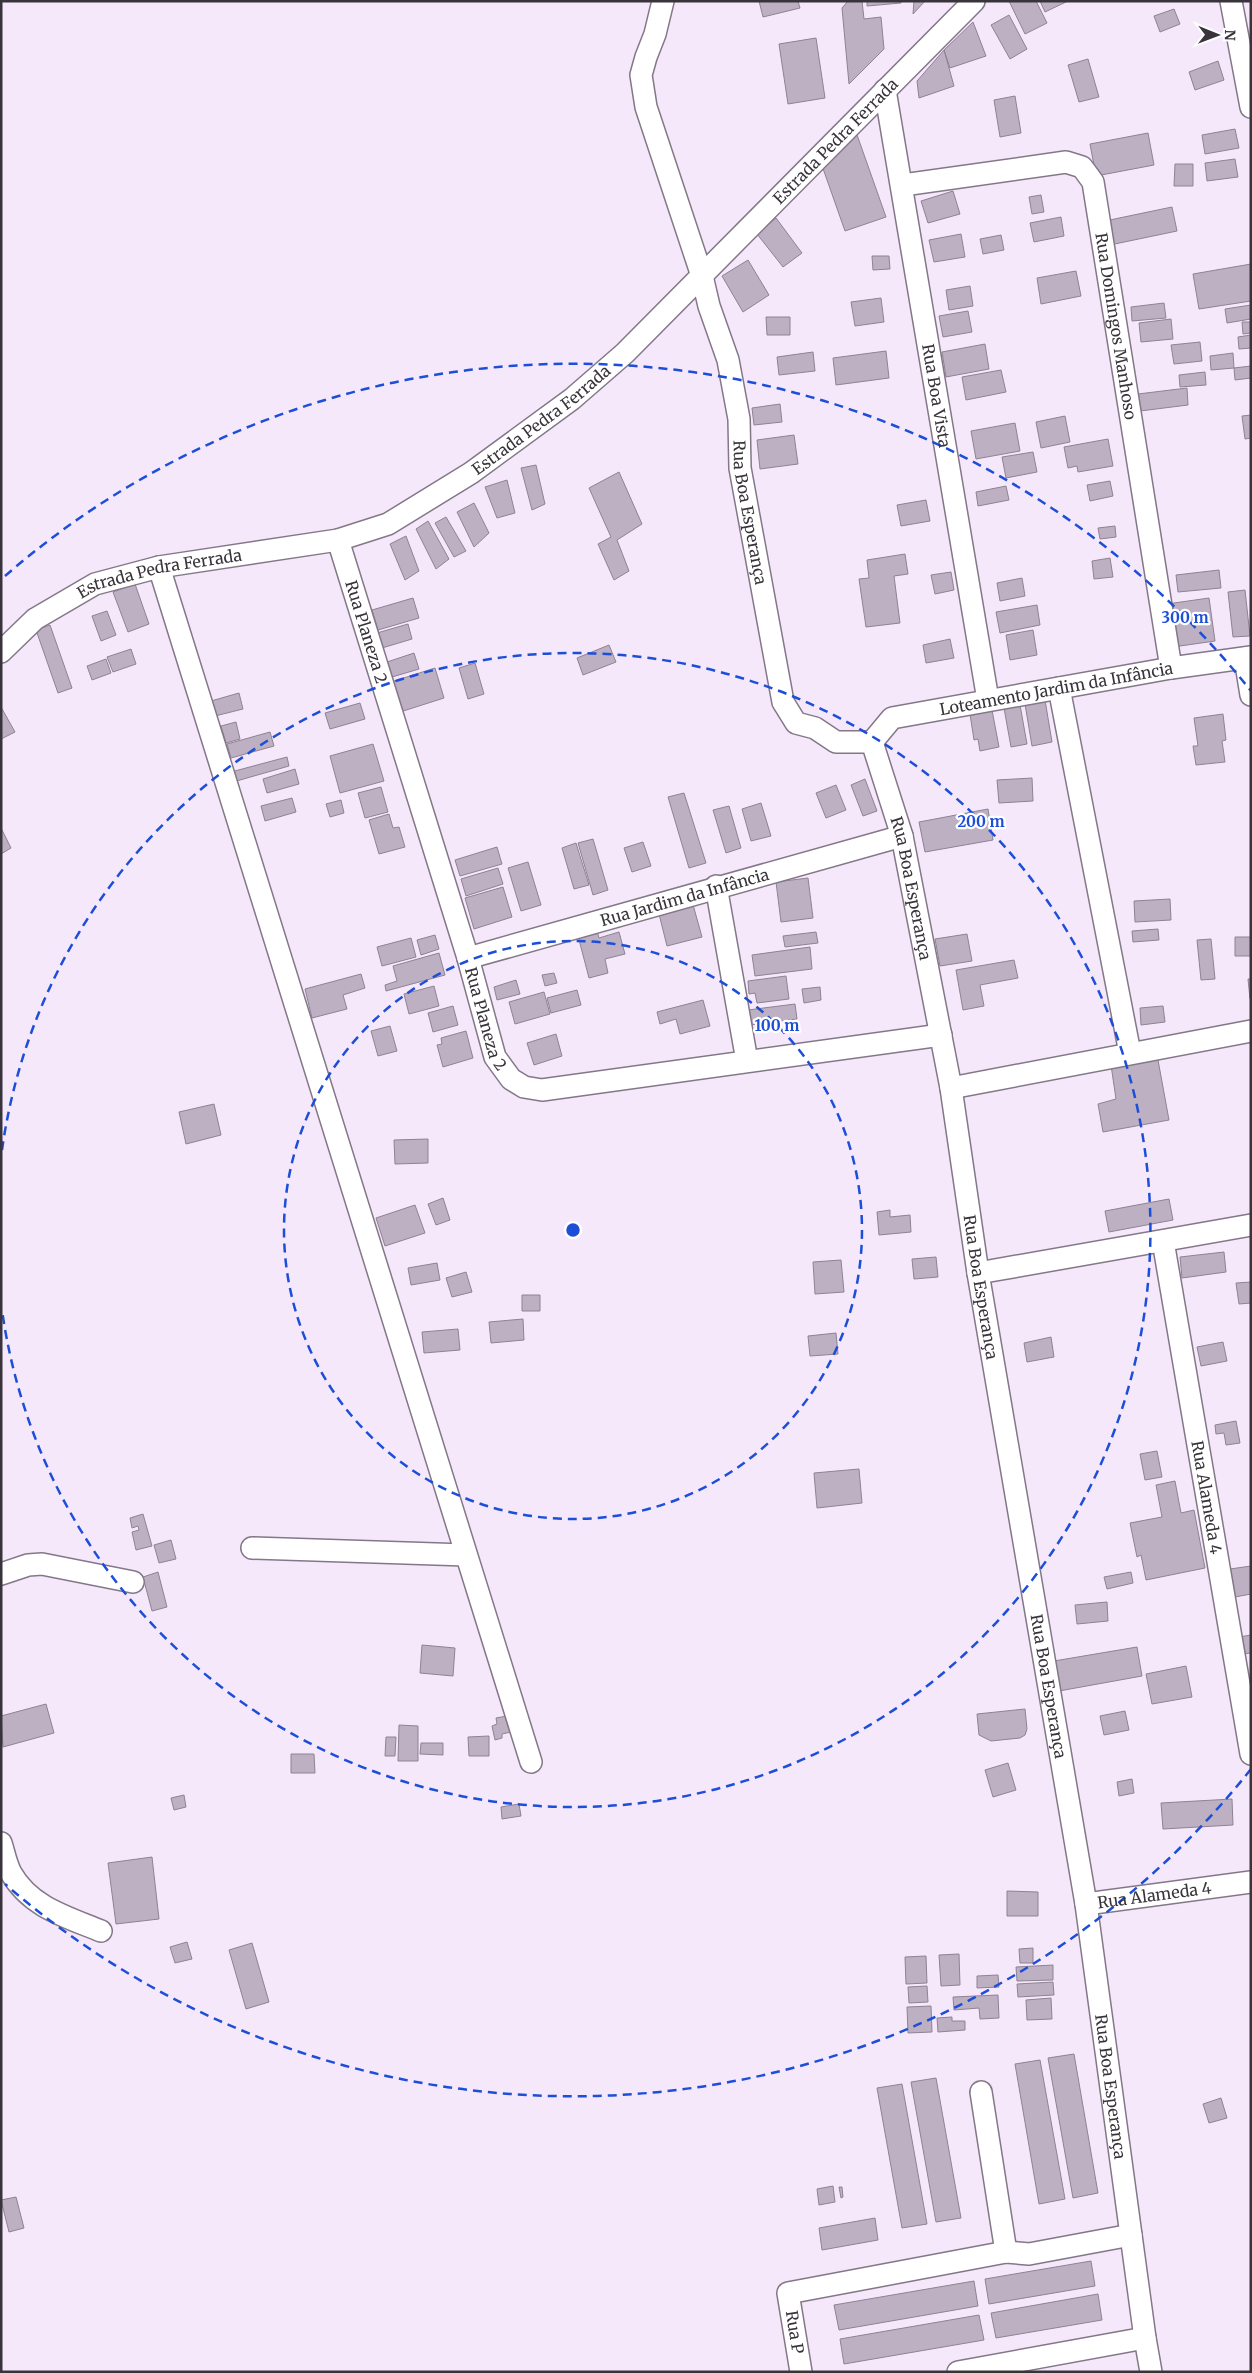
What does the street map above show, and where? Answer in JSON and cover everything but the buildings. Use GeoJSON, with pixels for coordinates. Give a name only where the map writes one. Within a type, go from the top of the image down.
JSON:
{"type":"FeatureCollection","features":[{"type":"Feature","properties":{"kind":"street","name":"Rua Boa Esperança"},"geometry":{"type":"LineString","coordinates":[[663,1],[655,34],[641,75],[646,107],[656,144],[702,276],[708,306],[728,360],[738,419],[740,468],[783,702],[796,724],[815,728],[836,742],[872,742],[902,836],[951,1088],[978,1273],[1086,1904],[1145,2338],[1152,2372]]}},
{"type":"Feature","properties":{"kind":"street","name":"Estrada Pedra Ferrada"},"geometry":{"type":"LineString","coordinates":[[1,652],[35,619],[96,584],[159,567],[338,540],[388,524],[471,473],[557,411],[625,354],[974,1]]}},
{"type":"Feature","properties":{"kind":"street"},"geometry":{"type":"LineString","coordinates":[[1231,1],[1251,108]]}},
{"type":"Feature","properties":{"kind":"street","name":"Rua Boa Vista"},"geometry":{"type":"LineString","coordinates":[[886,90],[988,700]]}},
{"type":"Feature","properties":{"kind":"street","name":"Rua Domingos Manhoso"},"geometry":{"type":"LineString","coordinates":[[903,184],[1066,162],[1082,167],[1093,182],[1170,668]]}},
{"type":"Feature","properties":{"kind":"street","name":"Rua Planeza 2"},"geometry":{"type":"LineString","coordinates":[[338,540],[468,958],[496,1057],[511,1079],[524,1087],[542,1090],[940,1035]]}},
{"type":"Feature","properties":{"kind":"street"},"geometry":{"type":"LineString","coordinates":[[159,567],[531,1762]]}},
{"type":"Feature","properties":{"kind":"street"},"geometry":{"type":"LineString","coordinates":[[1248,657],[1251,695]]}},
{"type":"Feature","properties":{"kind":"street","name":"Loteamento Jardim da Infância"},"geometry":{"type":"LineString","coordinates":[[872,742],[892,718],[1170,668],[1248,657]]}},
{"type":"Feature","properties":{"kind":"street"},"geometry":{"type":"LineString","coordinates":[[1059,688],[1130,1053]]}},
{"type":"Feature","properties":{"kind":"street","name":"Rua Jardim da Infância"},"geometry":{"type":"LineString","coordinates":[[468,958],[716,886],[902,836]]}},
{"type":"Feature","properties":{"kind":"street"},"geometry":{"type":"LineString","coordinates":[[716,886],[747,1061]]}},
{"type":"Feature","properties":{"kind":"street"},"geometry":{"type":"LineString","coordinates":[[951,1088],[1251,1031]]}},
{"type":"Feature","properties":{"kind":"street"},"geometry":{"type":"LineString","coordinates":[[978,1273],[1251,1225]]}},
{"type":"Feature","properties":{"kind":"street","name":"Rua Alameda 4"},"geometry":{"type":"LineString","coordinates":[[1163,1241],[1251,1754]]}},
{"type":"Feature","properties":{"kind":"street"},"geometry":{"type":"LineString","coordinates":[[252,1548],[466,1555]]}},
{"type":"Feature","properties":{"kind":"street"},"geometry":{"type":"LineString","coordinates":[[1,1574],[28,1564],[42,1564],[133,1582]]}},
{"type":"Feature","properties":{"kind":"street"},"geometry":{"type":"LineString","coordinates":[[1,1843],[10,1872],[36,1902],[52,1912],[101,1931]]}},
{"type":"Feature","properties":{"kind":"street","name":"Rua Alameda 4"},"geometry":{"type":"LineString","coordinates":[[1086,1904],[1251,1882]]}},
{"type":"Feature","properties":{"kind":"street"},"geometry":{"type":"LineString","coordinates":[[981,2092],[1006,2252],[1029,2254],[1131,2235]]}},
{"type":"Feature","properties":{"kind":"street","name":"Rua P"},"geometry":{"type":"LineString","coordinates":[[801,2372],[788,2293],[1006,2252]]}},
{"type":"Feature","properties":{"kind":"street"},"geometry":{"type":"LineString","coordinates":[[958,2372],[1145,2338]]}}]}
